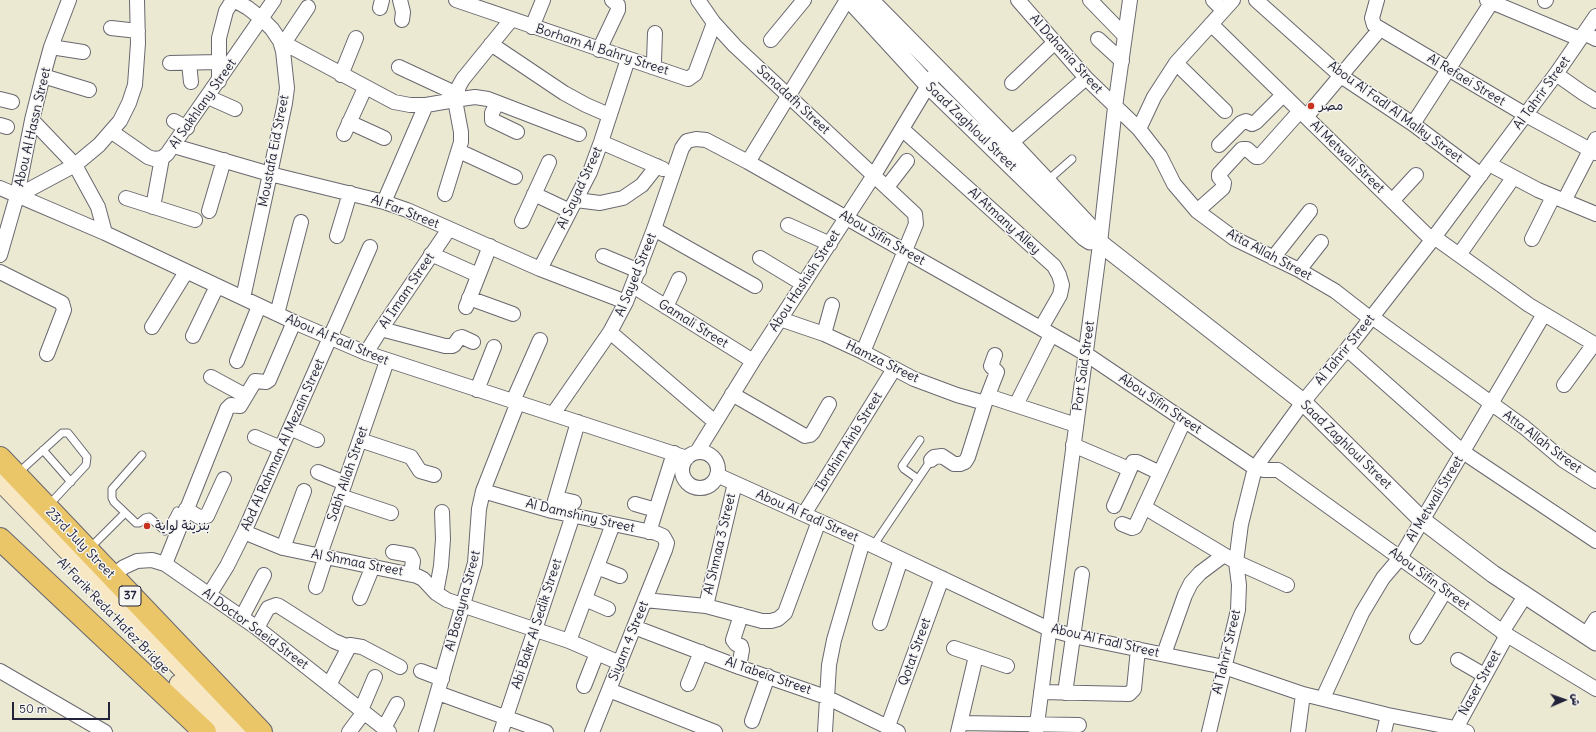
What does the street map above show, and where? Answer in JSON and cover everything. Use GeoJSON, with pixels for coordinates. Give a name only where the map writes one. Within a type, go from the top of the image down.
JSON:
{"type":"FeatureCollection","features":[{"type":"Feature","properties":{"kind":"main road","name":"23rd July Street"},"geometry":{"type":"LineString","coordinates":[[0,458],[8,478],[46,507],[261,732]]}},
{"type":"Feature","properties":{"kind":"main road","name":"Al Farik Reda Hafez Bridge"},"geometry":{"type":"LineString","coordinates":[[8,478],[189,685],[226,732]]}},
{"type":"Feature","properties":{"kind":"main road","name":"Al Farik Reda Hafez Bridge"},"geometry":{"type":"LineString","coordinates":[[0,500],[189,685],[246,732]]}},
{"type":"Feature","properties":{"kind":"main road"},"geometry":{"type":"LineString","coordinates":[[0,539],[205,732]]}},
{"type":"Feature","properties":{"kind":"street"},"geometry":{"type":"LineString","coordinates":[[17,196],[75,165],[99,145],[112,132],[120,121],[129,104],[135,85],[138,31],[137,0]]}},
{"type":"Feature","properties":{"kind":"street"},"geometry":{"type":"LineString","coordinates":[[219,81],[219,38],[226,12],[234,0]]}},
{"type":"Feature","properties":{"kind":"street","name":"Moustafa Eid Street"},"geometry":{"type":"LineString","coordinates":[[234,0],[262,19],[282,42],[287,88],[243,298]]}},
{"type":"Feature","properties":{"kind":"street","name":"Al Sakhlany Street"},"geometry":{"type":"LineString","coordinates":[[112,132],[154,159],[162,158],[167,154],[274,0]]}},
{"type":"Feature","properties":{"kind":"street"},"geometry":{"type":"LineString","coordinates":[[400,0],[403,12],[402,20]]}},
{"type":"Feature","properties":{"kind":"street","name":"Borham Al Bahry Street"},"geometry":{"type":"LineString","coordinates":[[456,0],[599,50],[688,78],[693,76],[714,23]]}},
{"type":"Feature","properties":{"kind":"street"},"geometry":{"type":"LineString","coordinates":[[532,27],[543,0]]}},
{"type":"Feature","properties":{"kind":"street"},"geometry":{"type":"LineString","coordinates":[[599,50],[618,10],[618,5],[612,0]]}},
{"type":"Feature","properties":{"kind":"street","name":"Sanadafh Street"},"geometry":{"type":"LineString","coordinates":[[698,0],[714,23],[735,46],[874,176]]}},
{"type":"Feature","properties":{"kind":"street"},"geometry":{"type":"LineString","coordinates":[[771,40],[804,0]]}},
{"type":"Feature","properties":{"kind":"street"},"geometry":{"type":"LineString","coordinates":[[748,162],[847,0]]}},
{"type":"Feature","properties":{"kind":"street","name":"Saad Zaghloul Street"},"geometry":{"type":"LineString","coordinates":[[850,0],[928,85],[1084,237],[1089,241],[1100,243]]}},
{"type":"Feature","properties":{"kind":"street","name":"Saad Zaghloul Street"},"geometry":{"type":"LineString","coordinates":[[870,0],[1011,143],[1090,227],[1100,243],[1303,402],[1422,520],[1493,574],[1591,639]]}},
{"type":"Feature","properties":{"kind":"street","name":"Al Dahania Street"},"geometry":{"type":"LineString","coordinates":[[1018,0],[1086,78],[1115,107]]}},
{"type":"Feature","properties":{"kind":"street"},"geometry":{"type":"LineString","coordinates":[[1090,0],[1125,36]]}},
{"type":"Feature","properties":{"kind":"street","name":"Port Said Street"},"geometry":{"type":"LineString","coordinates":[[1037,728],[1100,243],[1115,107],[1130,0]]}},
{"type":"Feature","properties":{"kind":"street"},"geometry":{"type":"LineString","coordinates":[[1213,0],[1223,10]]}},
{"type":"Feature","properties":{"kind":"street"},"geometry":{"type":"LineString","coordinates":[[1138,129],[1154,97],[1176,63],[1233,0]]}},
{"type":"Feature","properties":{"kind":"street","name":"Abou Al Fadl Al Malky Street"},"geometry":{"type":"LineString","coordinates":[[1256,0],[1341,76],[1413,124],[1485,169],[1513,178],[1596,214]]}},
{"type":"Feature","properties":{"kind":"street"},"geometry":{"type":"LineString","coordinates":[[1197,211],[1223,188],[1224,183],[1219,177],[1219,174],[1242,149],[1247,150],[1256,157],[1260,157],[1341,76],[1380,29],[1374,25],[1372,20],[1377,0]]}},
{"type":"Feature","properties":{"kind":"street","name":"Abou Al Hassn Street"},"geometry":{"type":"LineString","coordinates":[[0,255],[17,196],[32,120],[43,76],[66,1]]}},
{"type":"Feature","properties":{"kind":"street"},"geometry":{"type":"LineString","coordinates":[[1413,124],[1491,1],[1587,37]]}},
{"type":"Feature","properties":{"kind":"street"},"geometry":{"type":"LineString","coordinates":[[308,7],[282,42],[365,88],[394,102],[410,105],[426,105],[456,97],[488,99],[578,134]]}},
{"type":"Feature","properties":{"kind":"street","name":"Al Tahrir Street"},"geometry":{"type":"LineString","coordinates":[[1209,732],[1238,610],[1239,585],[1236,562],[1241,524],[1255,468],[1303,402],[1372,318],[1556,74],[1587,37],[1596,16]]}},
{"type":"Feature","properties":{"kind":"street"},"geometry":{"type":"LineString","coordinates":[[445,194],[459,151],[461,132],[456,97],[463,79],[511,20]]}},
{"type":"Feature","properties":{"kind":"street","name":"Al Metwali Street"},"geometry":{"type":"LineString","coordinates":[[1211,24],[1392,201],[1433,238],[1459,254],[1544,314],[1595,344]]}},
{"type":"Feature","properties":{"kind":"street"},"geometry":{"type":"LineString","coordinates":[[111,28],[138,31]]}},
{"type":"Feature","properties":{"kind":"street","name":"Al Refaei Street"},"geometry":{"type":"LineString","coordinates":[[1380,29],[1526,115],[1594,147]]}},
{"type":"Feature","properties":{"kind":"street"},"geometry":{"type":"LineString","coordinates":[[652,67],[654,61],[655,33]]}},
{"type":"Feature","properties":{"kind":"street"},"geometry":{"type":"LineString","coordinates":[[341,74],[356,38]]}},
{"type":"Feature","properties":{"kind":"street"},"geometry":{"type":"LineString","coordinates":[[1098,39],[1122,61]]}},
{"type":"Feature","properties":{"kind":"street"},"geometry":{"type":"LineString","coordinates":[[1012,83],[1055,42]]}},
{"type":"Feature","properties":{"kind":"street"},"geometry":{"type":"LineString","coordinates":[[491,44],[564,93],[609,115]]}},
{"type":"Feature","properties":{"kind":"street"},"geometry":{"type":"LineString","coordinates":[[51,47],[83,52]]}},
{"type":"Feature","properties":{"kind":"street","name":"Al Sayad Street"},"geometry":{"type":"LineString","coordinates":[[540,269],[590,172],[628,59]]}},
{"type":"Feature","properties":{"kind":"street"},"geometry":{"type":"LineString","coordinates":[[170,63],[219,62]]}},
{"type":"Feature","properties":{"kind":"street"},"geometry":{"type":"LineString","coordinates":[[190,63],[191,82]]}},
{"type":"Feature","properties":{"kind":"street"},"geometry":{"type":"LineString","coordinates":[[1176,63],[1225,111]]}},
{"type":"Feature","properties":{"kind":"street"},"geometry":{"type":"LineString","coordinates":[[399,67],[456,97]]}},
{"type":"Feature","properties":{"kind":"street","name":"Abou Hashish Street"},"geometry":{"type":"LineString","coordinates":[[686,454],[715,422],[780,319],[874,176],[938,69]]}},
{"type":"Feature","properties":{"kind":"street"},"geometry":{"type":"LineString","coordinates":[[1556,74],[1596,101]]}},
{"type":"Feature","properties":{"kind":"street"},"geometry":{"type":"LineString","coordinates":[[43,76],[89,90]]}},
{"type":"Feature","properties":{"kind":"street"},"geometry":{"type":"LineString","coordinates":[[1011,143],[1086,78]]}},
{"type":"Feature","properties":{"kind":"street"},"geometry":{"type":"LineString","coordinates":[[365,88],[347,128],[384,138]]}},
{"type":"Feature","properties":{"kind":"street"},"geometry":{"type":"LineString","coordinates":[[1219,145],[1241,123],[1246,121],[1252,124],[1256,122],[1283,95]]}},
{"type":"Feature","properties":{"kind":"street"},"geometry":{"type":"LineString","coordinates":[[208,97],[235,109]]}},
{"type":"Feature","properties":{"kind":"street"},"geometry":{"type":"LineString","coordinates":[[497,103],[492,113],[492,120],[517,132]]}},
{"type":"Feature","properties":{"kind":"street"},"geometry":{"type":"LineString","coordinates":[[384,202],[426,105]]}},
{"type":"Feature","properties":{"kind":"street","name":"Atta Allah Street"},"geometry":{"type":"LineString","coordinates":[[1115,107],[1138,129],[1160,156],[1174,184],[1197,211],[1235,240],[1299,270],[1335,291],[1524,428],[1562,460],[1596,481]]}},
{"type":"Feature","properties":{"kind":"street"},"geometry":{"type":"LineString","coordinates":[[32,120],[75,165],[98,208],[105,234]]}},
{"type":"Feature","properties":{"kind":"street"},"geometry":{"type":"LineString","coordinates":[[174,121],[186,128]]}},
{"type":"Feature","properties":{"kind":"street","name":"Al Atmany Alley"},"geometry":{"type":"LineString","coordinates":[[902,129],[1054,266],[1059,274],[1062,285],[1060,295],[1016,405]]}},
{"type":"Feature","properties":{"kind":"street","name":"Al Sayed Street"},"geometry":{"type":"LineString","coordinates":[[553,414],[610,332],[626,302],[639,271],[682,148],[688,141],[696,139],[706,140]]}},
{"type":"Feature","properties":{"kind":"street","name":"Abou Sifin Street"},"geometry":{"type":"LineString","coordinates":[[706,140],[748,162],[1086,354],[1255,468],[1264,470],[1278,470],[1504,634],[1596,689]]}},
{"type":"Feature","properties":{"kind":"street"},"geometry":{"type":"LineString","coordinates":[[601,142],[673,173]]}},
{"type":"Feature","properties":{"kind":"street","name":"Al Far Street"},"geometry":{"type":"LineString","coordinates":[[174,146],[270,174],[384,202],[407,210],[540,269],[626,302]]}},
{"type":"Feature","properties":{"kind":"street"},"geometry":{"type":"LineString","coordinates":[[1532,239],[1594,147]]}},
{"type":"Feature","properties":{"kind":"street"},"geometry":{"type":"LineString","coordinates":[[459,151],[515,177]]}},
{"type":"Feature","properties":{"kind":"street"},"geometry":{"type":"LineString","coordinates":[[153,207],[162,158]]}},
{"type":"Feature","properties":{"kind":"street"},"geometry":{"type":"LineString","coordinates":[[209,211],[224,160]]}},
{"type":"Feature","properties":{"kind":"street"},"geometry":{"type":"LineString","coordinates":[[887,187],[907,161]]}},
{"type":"Feature","properties":{"kind":"street"},"geometry":{"type":"LineString","coordinates":[[522,221],[549,162]]}},
{"type":"Feature","properties":{"kind":"street"},"geometry":{"type":"LineString","coordinates":[[534,194],[573,206],[600,203],[623,198],[642,185],[656,166]]}},
{"type":"Feature","properties":{"kind":"street"},"geometry":{"type":"LineString","coordinates":[[1392,201],[1416,175]]}},
{"type":"Feature","properties":{"kind":"street"},"geometry":{"type":"LineString","coordinates":[[863,352],[917,219],[913,210],[874,176]]}},
{"type":"Feature","properties":{"kind":"street"},"geometry":{"type":"LineString","coordinates":[[1459,254],[1513,178]]}},
{"type":"Feature","properties":{"kind":"street","name":"Abou Al Fadl Street"},"geometry":{"type":"LineString","coordinates":[[0,188],[105,234],[294,322],[366,353],[578,422],[686,454]]}},
{"type":"Feature","properties":{"kind":"street"},"geometry":{"type":"LineString","coordinates":[[337,236],[350,193]]}},
{"type":"Feature","properties":{"kind":"street"},"geometry":{"type":"LineString","coordinates":[[126,198],[195,220]]}},
{"type":"Feature","properties":{"kind":"street"},"geometry":{"type":"LineString","coordinates":[[1273,258],[1310,211]]}},
{"type":"Feature","properties":{"kind":"street"},"geometry":{"type":"LineString","coordinates":[[277,314],[301,222]]}},
{"type":"Feature","properties":{"kind":"street"},"geometry":{"type":"LineString","coordinates":[[788,225],[830,244]]}},
{"type":"Feature","properties":{"kind":"street","name":"Al Imam Street"},"geometry":{"type":"LineString","coordinates":[[366,353],[449,229]]}},
{"type":"Feature","properties":{"kind":"street"},"geometry":{"type":"LineString","coordinates":[[654,229],[755,286]]}},
{"type":"Feature","properties":{"kind":"street"},"geometry":{"type":"LineString","coordinates":[[1299,270],[1321,242]]}},
{"type":"Feature","properties":{"kind":"street"},"geometry":{"type":"LineString","coordinates":[[490,246],[467,302],[513,314]]}},
{"type":"Feature","properties":{"kind":"street","name":"Abd Al Rahman Al Mezain Street"},"geometry":{"type":"LineString","coordinates":[[209,595],[227,566],[244,532],[370,247]]}},
{"type":"Feature","properties":{"kind":"street"},"geometry":{"type":"LineString","coordinates":[[431,254],[478,275]]}},
{"type":"Feature","properties":{"kind":"street"},"geometry":{"type":"LineString","coordinates":[[603,256],[639,271]]}},
{"type":"Feature","properties":{"kind":"street"},"geometry":{"type":"LineString","coordinates":[[760,258],[803,284]]}},
{"type":"Feature","properties":{"kind":"street"},"geometry":{"type":"LineString","coordinates":[[0,272],[62,303],[64,310],[47,354]]}},
{"type":"Feature","properties":{"kind":"street"},"geometry":{"type":"LineString","coordinates":[[152,327],[186,272]]}},
{"type":"Feature","properties":{"kind":"street"},"geometry":{"type":"LineString","coordinates":[[666,307],[679,279]]}},
{"type":"Feature","properties":{"kind":"street"},"geometry":{"type":"LineString","coordinates":[[193,336],[217,286]]}},
{"type":"Feature","properties":{"kind":"street","name":"Gamali Street"},"geometry":{"type":"LineString","coordinates":[[633,286],[753,361]]}},
{"type":"Feature","properties":{"kind":"street"},"geometry":{"type":"LineString","coordinates":[[824,334],[832,305]]}},
{"type":"Feature","properties":{"kind":"street"},"geometry":{"type":"LineString","coordinates":[[237,361],[259,306]]}},
{"type":"Feature","properties":{"kind":"street","name":"Al Metwali Street"},"geometry":{"type":"LineString","coordinates":[[1323,698],[1362,613],[1383,578],[1400,558],[1492,405],[1544,314]]}},
{"type":"Feature","properties":{"kind":"street","name":"Hamza Street"},"geometry":{"type":"LineString","coordinates":[[780,319],[824,334],[921,381],[987,399],[1016,405],[1076,426]]}},
{"type":"Feature","properties":{"kind":"street"},"geometry":{"type":"LineString","coordinates":[[165,564],[182,510],[227,410],[231,405],[240,406],[255,381],[266,382],[269,380],[294,322]]}},
{"type":"Feature","properties":{"kind":"street"},"geometry":{"type":"LineString","coordinates":[[381,329],[444,346],[452,346],[459,338],[462,337],[473,342]]}},
{"type":"Feature","properties":{"kind":"street"},"geometry":{"type":"LineString","coordinates":[[610,332],[715,422]]}},
{"type":"Feature","properties":{"kind":"street","name":"Al Basayna Street"},"geometry":{"type":"LineString","coordinates":[[426,732],[464,606],[475,563],[479,509],[483,491],[540,340]]}},
{"type":"Feature","properties":{"kind":"street"},"geometry":{"type":"LineString","coordinates":[[1564,385],[1595,344]]}},
{"type":"Feature","properties":{"kind":"street"},"geometry":{"type":"LineString","coordinates":[[477,390],[494,347]]}},
{"type":"Feature","properties":{"kind":"street"},"geometry":{"type":"LineString","coordinates":[[1347,349],[1463,452],[1596,541]]}},
{"type":"Feature","properties":{"kind":"street"},"geometry":{"type":"LineString","coordinates":[[931,460],[938,455],[954,464],[965,462],[997,372],[991,366],[995,355]]}},
{"type":"Feature","properties":{"kind":"street","name":"Sabh Allah Street"},"geometry":{"type":"LineString","coordinates":[[316,587],[324,562],[322,549],[387,361]]}},
{"type":"Feature","properties":{"kind":"street","name":"Ibrahim Ainb Street"},"geometry":{"type":"LineString","coordinates":[[804,514],[894,369]]}},
{"type":"Feature","properties":{"kind":"street"},"geometry":{"type":"LineString","coordinates":[[211,377],[246,396]]}},
{"type":"Feature","properties":{"kind":"street"},"geometry":{"type":"LineString","coordinates":[[732,394],[805,436],[810,435],[813,432],[829,404]]}},
{"type":"Feature","properties":{"kind":"street"},"geometry":{"type":"LineString","coordinates":[[1122,524],[1132,528],[1135,527],[1184,421]]}},
{"type":"Feature","properties":{"kind":"street"},"geometry":{"type":"LineString","coordinates":[[554,504],[578,422]]}},
{"type":"Feature","properties":{"kind":"street"},"geometry":{"type":"LineString","coordinates":[[290,428],[318,440]]}},
{"type":"Feature","properties":{"kind":"street"},"geometry":{"type":"LineString","coordinates":[[255,437],[281,448]]}},
{"type":"Feature","properties":{"kind":"street"},"geometry":{"type":"LineString","coordinates":[[360,440],[411,457],[420,471],[434,475]]}},
{"type":"Feature","properties":{"kind":"street"},"geometry":{"type":"LineString","coordinates":[[1073,446],[1129,469]]}},
{"type":"Feature","properties":{"kind":"street"},"geometry":{"type":"LineString","coordinates":[[707,453],[715,460],[718,470],[717,475],[710,485],[699,488],[689,484],[685,479],[682,468],[686,454],[707,453]]}},
{"type":"Feature","properties":{"kind":"street"},"geometry":{"type":"LineString","coordinates":[[649,532],[656,510],[686,454]]}},
{"type":"Feature","properties":{"kind":"street"},"geometry":{"type":"LineString","coordinates":[[1114,506],[1132,463],[1136,461],[1160,473]]}},
{"type":"Feature","properties":{"kind":"street"},"geometry":{"type":"LineString","coordinates":[[318,472],[342,489],[391,513]]}},
{"type":"Feature","properties":{"kind":"street","name":"Abou Al Fadl Street"},"geometry":{"type":"LineString","coordinates":[[717,475],[942,578],[1049,629],[1073,636],[1224,667],[1303,694],[1459,731]]}},
{"type":"Feature","properties":{"kind":"street"},"geometry":{"type":"LineString","coordinates":[[182,510],[200,517],[207,516],[224,478]]}},
{"type":"Feature","properties":{"kind":"street","name":"Al Shmaa 3 Street"},"geometry":{"type":"LineString","coordinates":[[706,606],[735,483]]}},
{"type":"Feature","properties":{"kind":"street"},"geometry":{"type":"LineString","coordinates":[[283,548],[304,490]]}},
{"type":"Feature","properties":{"kind":"street","name":"Al Damshiny Street"},"geometry":{"type":"LineString","coordinates":[[483,491],[554,504],[573,509],[613,524],[663,536],[667,543],[665,550]]}},
{"type":"Feature","properties":{"kind":"street"},"geometry":{"type":"LineString","coordinates":[[635,504],[656,510]]}},
{"type":"Feature","properties":{"kind":"street"},"geometry":{"type":"LineString","coordinates":[[1144,507],[1236,562],[1287,585]]}},
{"type":"Feature","properties":{"kind":"street","name":"Abi Bakr Al Sedik Street"},"geometry":{"type":"LineString","coordinates":[[501,732],[573,509]]}},
{"type":"Feature","properties":{"kind":"street"},"geometry":{"type":"LineString","coordinates":[[436,593],[441,566],[443,539],[442,512]]}},
{"type":"Feature","properties":{"kind":"street"},"geometry":{"type":"LineString","coordinates":[[645,600],[706,606],[762,621],[771,621],[778,618],[785,613],[819,521]]}},
{"type":"Feature","properties":{"kind":"street"},"geometry":{"type":"LineString","coordinates":[[569,641],[613,524]]}},
{"type":"Feature","properties":{"kind":"street","name":"Al Shmaa Street"},"geometry":{"type":"LineString","coordinates":[[244,532],[283,548],[411,574],[423,579],[436,593],[447,600],[569,641],[620,663]]}},
{"type":"Feature","properties":{"kind":"street"},"geometry":{"type":"LineString","coordinates":[[825,732],[829,665],[834,640],[868,544]]}},
{"type":"Feature","properties":{"kind":"street","name":"Siyam 4 Street"},"geometry":{"type":"LineString","coordinates":[[592,732],[665,550]]}},
{"type":"Feature","properties":{"kind":"street"},"geometry":{"type":"LineString","coordinates":[[393,552],[410,555],[413,562],[411,574]]}},
{"type":"Feature","properties":{"kind":"street"},"geometry":{"type":"LineString","coordinates":[[1164,654],[1185,595],[1191,583],[1200,573],[1224,555]]}},
{"type":"Feature","properties":{"kind":"street"},"geometry":{"type":"LineString","coordinates":[[880,622],[901,559]]}},
{"type":"Feature","properties":{"kind":"street","name":"Al Doctor Saeid Street"},"geometry":{"type":"LineString","coordinates":[[112,576],[124,567],[137,561],[152,560],[165,564],[257,628],[387,730]]}},
{"type":"Feature","properties":{"kind":"street"},"geometry":{"type":"LineString","coordinates":[[360,598],[373,566]]}},
{"type":"Feature","properties":{"kind":"street"},"geometry":{"type":"LineString","coordinates":[[597,567],[620,576]]}},
{"type":"Feature","properties":{"kind":"street"},"geometry":{"type":"LineString","coordinates":[[1065,693],[1082,574]]}},
{"type":"Feature","properties":{"kind":"street"},"geometry":{"type":"LineString","coordinates":[[242,617],[264,575]]}},
{"type":"Feature","properties":{"kind":"street","name":"Qotat Street"},"geometry":{"type":"LineString","coordinates":[[893,729],[942,578]]}},
{"type":"Feature","properties":{"kind":"street"},"geometry":{"type":"LineString","coordinates":[[1417,637],[1445,591]]}},
{"type":"Feature","properties":{"kind":"street","name":"Naser Street"},"geometry":{"type":"LineString","coordinates":[[1459,731],[1504,634],[1525,596]]}},
{"type":"Feature","properties":{"kind":"street"},"geometry":{"type":"LineString","coordinates":[[585,599],[608,609]]}},
{"type":"Feature","properties":{"kind":"street"},"geometry":{"type":"LineString","coordinates":[[257,628],[268,608],[276,605],[334,641],[346,646],[350,645],[362,647],[400,667]]}},
{"type":"Feature","properties":{"kind":"street"},"geometry":{"type":"LineString","coordinates":[[739,667],[742,650],[741,646],[736,644],[733,640],[741,615]]}},
{"type":"Feature","properties":{"kind":"street"},"geometry":{"type":"LineString","coordinates":[[1591,639],[1596,619]]}},
{"type":"Feature","properties":{"kind":"street","name":"Al Tabeia Street"},"geometry":{"type":"LineString","coordinates":[[634,627],[739,667],[826,697],[893,729]]}},
{"type":"Feature","properties":{"kind":"street"},"geometry":{"type":"LineString","coordinates":[[329,684],[350,645]]}},
{"type":"Feature","properties":{"kind":"street"},"geometry":{"type":"LineString","coordinates":[[954,648],[1007,666]]}},
{"type":"Feature","properties":{"kind":"street"},"geometry":{"type":"LineString","coordinates":[[1041,692],[1127,695],[1134,689],[1138,649]]}},
{"type":"Feature","properties":{"kind":"street"},"geometry":{"type":"LineString","coordinates":[[688,684],[700,652]]}},
{"type":"Feature","properties":{"kind":"street"},"geometry":{"type":"LineString","coordinates":[[584,686],[597,653]]}},
{"type":"Feature","properties":{"kind":"street"},"geometry":{"type":"LineString","coordinates":[[976,656],[959,728],[1037,728],[1079,725]]}},
{"type":"Feature","properties":{"kind":"street"},"geometry":{"type":"LineString","coordinates":[[1458,660],[1484,675]]}},
{"type":"Feature","properties":{"kind":"street"},"geometry":{"type":"LineString","coordinates":[[0,671],[105,732]]}},
{"type":"Feature","properties":{"kind":"street"},"geometry":{"type":"LineString","coordinates":[[421,671],[442,679]]}},
{"type":"Feature","properties":{"kind":"street"},"geometry":{"type":"LineString","coordinates":[[752,721],[768,676]]}},
{"type":"Feature","properties":{"kind":"street"},"geometry":{"type":"LineString","coordinates":[[349,732],[363,711],[375,677]]}},
{"type":"Feature","properties":{"kind":"street"},"geometry":{"type":"LineString","coordinates":[[609,690],[716,732]]}},
{"type":"Feature","properties":{"kind":"street"},"geometry":{"type":"LineString","coordinates":[[438,693],[546,732]]}},
{"type":"Feature","properties":{"kind":"street"},"geometry":{"type":"LineString","coordinates":[[1298,732],[1303,694]]}},
{"type":"Feature","properties":{"kind":"street"},"geometry":{"type":"LineString","coordinates":[[387,730],[397,704]]}},
{"type":"Feature","properties":{"kind":"street"},"geometry":{"type":"LineString","coordinates":[[1384,732],[1388,715]]}},
{"type":"Feature","properties":{"kind":"lane"},"geometry":{"type":"LineString","coordinates":[[1047,182],[1072,159]]}},
{"type":"Feature","properties":{"kind":"lane"},"geometry":{"type":"LineString","coordinates":[[8,478],[62,433],[68,433],[87,457],[86,465],[46,507]]}},
{"type":"Feature","properties":{"kind":"lane"},"geometry":{"type":"LineString","coordinates":[[918,479],[902,466],[920,440]]}},
{"type":"Feature","properties":{"kind":"lane"},"geometry":{"type":"LineString","coordinates":[[43,450],[71,482]]}},
{"type":"Feature","properties":{"kind":"lane"},"geometry":{"type":"LineString","coordinates":[[142,455],[112,489],[112,498],[114,502],[137,523],[145,518],[151,518],[165,531],[182,510]]}},
{"type":"Feature","properties":{"kind":"lane"},"geometry":{"type":"LineString","coordinates":[[868,544],[931,460]]}},
{"type":"Feature","properties":{"kind":"lane"},"geometry":{"type":"LineString","coordinates":[[88,550],[125,512]]}},
{"type":"Feature","properties":{"kind":"place","name":"مصر"},"geometry":{"type":"Point","coordinates":[1311,106]}},
{"type":"Feature","properties":{"kind":"place","name":"بنزينة لواية"},"geometry":{"type":"Point","coordinates":[147,526]}}]}
